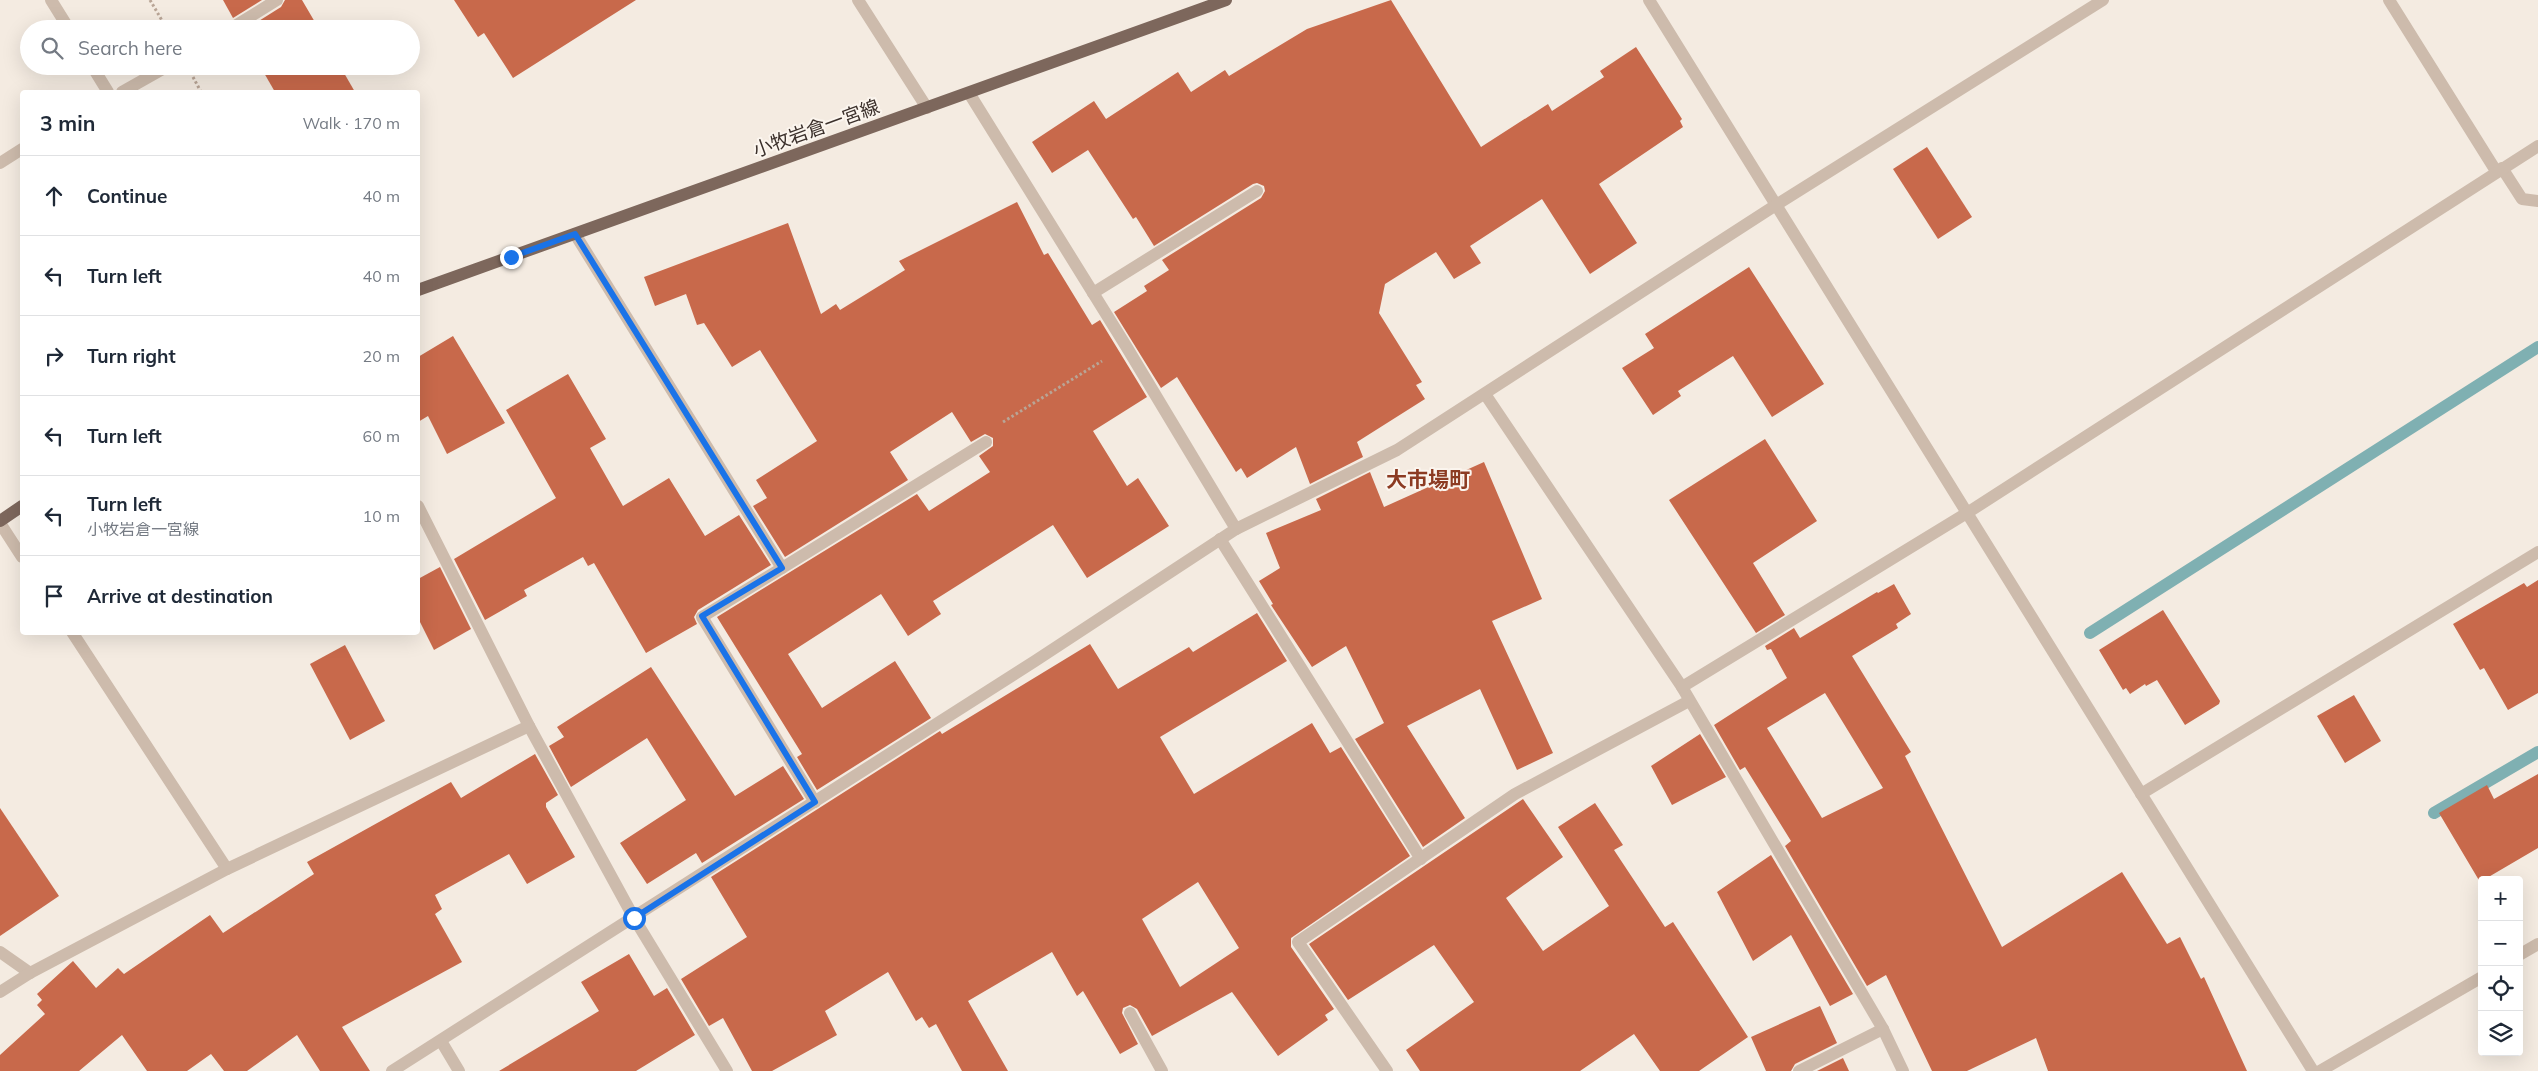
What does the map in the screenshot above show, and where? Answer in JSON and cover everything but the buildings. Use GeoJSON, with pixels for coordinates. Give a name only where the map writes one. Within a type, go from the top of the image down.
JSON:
{"type":"FeatureCollection","features":[{"type":"Feature","properties":{"kind":"main road","name":"小牧岩倉一宮線"},"geometry":{"type":"LineString","coordinates":[[420,289],[1226,0]]}},
{"type":"Feature","properties":{"kind":"main road"},"geometry":{"type":"LineString","coordinates":[[0,522],[20,507]]}},
{"type":"Feature","properties":{"kind":"street"},"geometry":{"type":"LineString","coordinates":[[51,0],[63,20]]}},
{"type":"Feature","properties":{"kind":"street"},"geometry":{"type":"LineString","coordinates":[[245,20],[277,0]]}},
{"type":"Feature","properties":{"kind":"street"},"geometry":{"type":"LineString","coordinates":[[858,0],[927,108]]}},
{"type":"Feature","properties":{"kind":"street"},"geometry":{"type":"LineString","coordinates":[[1649,0],[2313,1071]]}},
{"type":"Feature","properties":{"kind":"street"},"geometry":{"type":"LineString","coordinates":[[392,1071],[1100,619],[1220,539],[1236,529],[1397,450],[1776,205],[2103,0]]}},
{"type":"Feature","properties":{"kind":"street"},"geometry":{"type":"LineString","coordinates":[[2389,0],[2499,169],[2522,199],[2538,202]]}},
{"type":"Feature","properties":{"kind":"street"},"geometry":{"type":"LineString","coordinates":[[98,75],[107,90]]}},
{"type":"Feature","properties":{"kind":"street"},"geometry":{"type":"LineString","coordinates":[[126,90],[152,75]]}},
{"type":"Feature","properties":{"kind":"street"},"geometry":{"type":"LineString","coordinates":[[969,92],[1126,346],[1236,529]]}},
{"type":"Feature","properties":{"kind":"street"},"geometry":{"type":"LineString","coordinates":[[1682,687],[1967,513],[2499,169],[2538,146]]}},
{"type":"Feature","properties":{"kind":"street"},"geometry":{"type":"LineString","coordinates":[[0,163],[20,150]]}},
{"type":"Feature","properties":{"kind":"street"},"geometry":{"type":"LineString","coordinates":[[1093,293],[1257,191]]}},
{"type":"Feature","properties":{"kind":"street"},"geometry":{"type":"LineString","coordinates":[[575,234],[782,568]]}},
{"type":"Feature","properties":{"kind":"street"},"geometry":{"type":"LineString","coordinates":[[1485,394],[1682,687],[1884,1029],[1903,1071]]}},
{"type":"Feature","properties":{"kind":"street"},"geometry":{"type":"LineString","coordinates":[[815,802],[702,616],[986,442]]}},
{"type":"Feature","properties":{"kind":"street"},"geometry":{"type":"LineString","coordinates":[[420,510],[530,726],[634,918],[727,1071]]}},
{"type":"Feature","properties":{"kind":"street"},"geometry":{"type":"LineString","coordinates":[[0,522],[20,554]]}},
{"type":"Feature","properties":{"kind":"street"},"geometry":{"type":"LineString","coordinates":[[1220,539],[1421,859]]}},
{"type":"Feature","properties":{"kind":"street"},"geometry":{"type":"LineString","coordinates":[[2141,794],[2538,552]]}},
{"type":"Feature","properties":{"kind":"street"},"geometry":{"type":"LineString","coordinates":[[74,635],[227,869]]}},
{"type":"Feature","properties":{"kind":"street"},"geometry":{"type":"LineString","coordinates":[[1382,1070],[1298,942],[1514,794],[1689,701]]}},
{"type":"Feature","properties":{"kind":"street"},"geometry":{"type":"LineString","coordinates":[[0,992],[30,973],[227,869],[530,726]]}},
{"type":"Feature","properties":{"kind":"street"},"geometry":{"type":"LineString","coordinates":[[2523,953],[2538,944]]}},
{"type":"Feature","properties":{"kind":"street"},"geometry":{"type":"LineString","coordinates":[[0,952],[30,973]]}},
{"type":"Feature","properties":{"kind":"street"},"geometry":{"type":"LineString","coordinates":[[2320,1071],[2478,979]]}},
{"type":"Feature","properties":{"kind":"street"},"geometry":{"type":"LineString","coordinates":[[1130,1013],[1162,1071]]}},
{"type":"Feature","properties":{"kind":"street"},"geometry":{"type":"LineString","coordinates":[[1799,1071],[1884,1029]]}},
{"type":"Feature","properties":{"kind":"street"},"geometry":{"type":"LineString","coordinates":[[441,1041],[459,1071]]}},
{"type":"Feature","properties":{"kind":"path"},"geometry":{"type":"LineString","coordinates":[[150,0],[162,20]]}},
{"type":"Feature","properties":{"kind":"path"},"geometry":{"type":"LineString","coordinates":[[986,442],[991,429],[1126,346]]}},
{"type":"Feature","properties":{"kind":"waterway"},"geometry":{"type":"LineString","coordinates":[[2090,633],[2538,347]]}},
{"type":"Feature","properties":{"kind":"waterway"},"geometry":{"type":"LineString","coordinates":[[2434,813],[2538,752]]}},
{"type":"Feature","properties":{"kind":"district","name":"大市場町"},"geometry":{"type":"Point","coordinates":[1428,480]}},
{"type":"Feature","properties":{"kind":"route"},"geometry":{"type":"LineString","coordinates":[[511,257],[575,234],[782,568],[702,616],[815,802],[634,918]]}}]}
